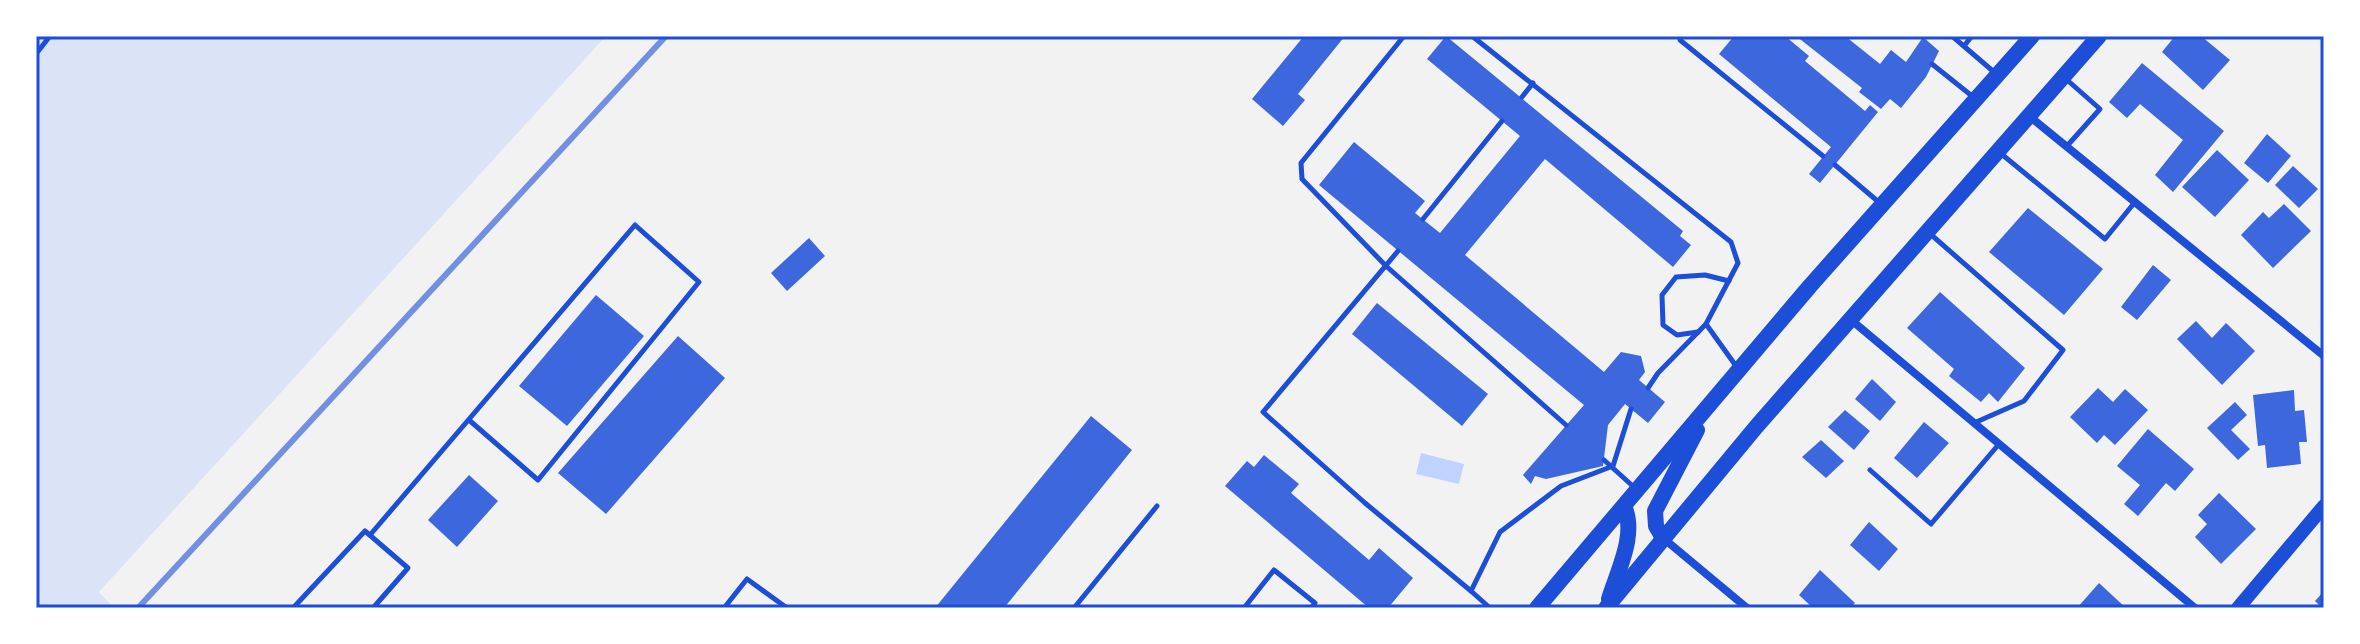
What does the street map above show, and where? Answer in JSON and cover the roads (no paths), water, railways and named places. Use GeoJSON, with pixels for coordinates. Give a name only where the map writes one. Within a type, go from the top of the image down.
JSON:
{"type":"FeatureCollection","features":[{"type":"Feature","properties":{"kind":"main road"},"geometry":{"type":"LineString","coordinates":[[1537,608],[1738,370],[2032,36]]}},
{"type":"Feature","properties":{"kind":"main road"},"geometry":{"type":"LineString","coordinates":[[1606,608],[1850,319],[2099,36]]}},
{"type":"Feature","properties":{"kind":"main road"},"geometry":{"type":"LineString","coordinates":[[1663,538],[1656,526],[1655,511],[1710,403]]}},
{"type":"Feature","properties":{"kind":"main road"},"geometry":{"type":"LineString","coordinates":[[1606,608],[1629,534],[1630,518],[1624,506]]}},
{"type":"Feature","properties":{"kind":"street"},"geometry":{"type":"LineString","coordinates":[[2029,116],[2324,356]]}},
{"type":"Feature","properties":{"kind":"street"},"geometry":{"type":"LineString","coordinates":[[1850,319],[2195,608]]}},
{"type":"Feature","properties":{"kind":"street"},"geometry":{"type":"LineString","coordinates":[[2238,608],[2324,506]]}},
{"type":"Feature","properties":{"kind":"street"},"geometry":{"type":"LineString","coordinates":[[1663,538],[1747,608]]}},
{"type":"Feature","properties":{"kind":"lane"},"geometry":{"type":"LineString","coordinates":[[1404,36],[1301,163],[1302,179],[1386,266],[1566,425]]}},
{"type":"Feature","properties":{"kind":"lane"},"geometry":{"type":"LineString","coordinates":[[1472,36],[1731,242],[1738,263],[1706,324],[1658,373],[1648,388]]}},
{"type":"Feature","properties":{"kind":"lane"},"geometry":{"type":"LineString","coordinates":[[1680,36],[1680,40],[1823,156]]}},
{"type":"Feature","properties":{"kind":"lane"},"geometry":{"type":"LineString","coordinates":[[1952,36],[1998,75]]}},
{"type":"Feature","properties":{"kind":"lane"},"geometry":{"type":"LineString","coordinates":[[1964,46],[1972,36]]}},
{"type":"Feature","properties":{"kind":"lane"},"geometry":{"type":"LineString","coordinates":[[1932,64],[1977,99]]}},
{"type":"Feature","properties":{"kind":"lane"},"geometry":{"type":"LineString","coordinates":[[2064,77],[2100,109],[2067,146]]}},
{"type":"Feature","properties":{"kind":"lane"},"geometry":{"type":"LineString","coordinates":[[1522,97],[1533,83]]}},
{"type":"Feature","properties":{"kind":"lane"},"geometry":{"type":"LineString","coordinates":[[1423,219],[1502,121]]}},
{"type":"Feature","properties":{"kind":"lane"},"geometry":{"type":"LineString","coordinates":[[1999,151],[2105,239],[2135,202]]}},
{"type":"Feature","properties":{"kind":"lane"},"geometry":{"type":"LineString","coordinates":[[1835,165],[1882,205]]}},
{"type":"Feature","properties":{"kind":"lane"},"geometry":{"type":"LineString","coordinates":[[370,535],[635,225],[699,282],[538,480],[469,420]]}},
{"type":"Feature","properties":{"kind":"lane"},"geometry":{"type":"LineString","coordinates":[[1927,232],[2063,350],[2024,401],[1974,423]]}},
{"type":"Feature","properties":{"kind":"lane"},"geometry":{"type":"LineString","coordinates":[[1398,251],[1263,412],[1490,608]]}},
{"type":"Feature","properties":{"kind":"lane"},"geometry":{"type":"LineString","coordinates":[[1699,332],[1677,335],[1663,325],[1662,295],[1676,277],[1705,275],[1729,281]]}},
{"type":"Feature","properties":{"kind":"lane"},"geometry":{"type":"LineString","coordinates":[[1706,324],[1738,370]]}},
{"type":"Feature","properties":{"kind":"lane"},"geometry":{"type":"LineString","coordinates":[[1613,466],[1631,409]]}},
{"type":"Feature","properties":{"kind":"lane"},"geometry":{"type":"LineString","coordinates":[[1870,470],[1931,524],[1999,444]]}},
{"type":"Feature","properties":{"kind":"lane"},"geometry":{"type":"LineString","coordinates":[[1604,460],[1637,490]]}},
{"type":"Feature","properties":{"kind":"lane"},"geometry":{"type":"LineString","coordinates":[[1471,591],[1500,532],[1561,486],[1613,466]]}},
{"type":"Feature","properties":{"kind":"lane"},"geometry":{"type":"LineString","coordinates":[[1074,608],[1157,506]]}},
{"type":"Feature","properties":{"kind":"lane"},"geometry":{"type":"LineString","coordinates":[[298,606],[365,531],[408,568],[373,608]]}},
{"type":"Feature","properties":{"kind":"lane"},"geometry":{"type":"LineString","coordinates":[[1244,608],[1274,570],[1315,603],[1311,608]]}},
{"type":"Feature","properties":{"kind":"lane"},"geometry":{"type":"LineString","coordinates":[[724,608],[747,579],[787,608]]}},
{"type":"Feature","properties":{"kind":"water"},"geometry":{"type":"Polygon","coordinates":[[[1421,453],[1464,464],[1459,484],[1416,474],[1421,453]]]}},
{"type":"Feature","properties":{"kind":"railway"},"geometry":{"type":"LineString","coordinates":[[138,608],[666,36]]}}]}
